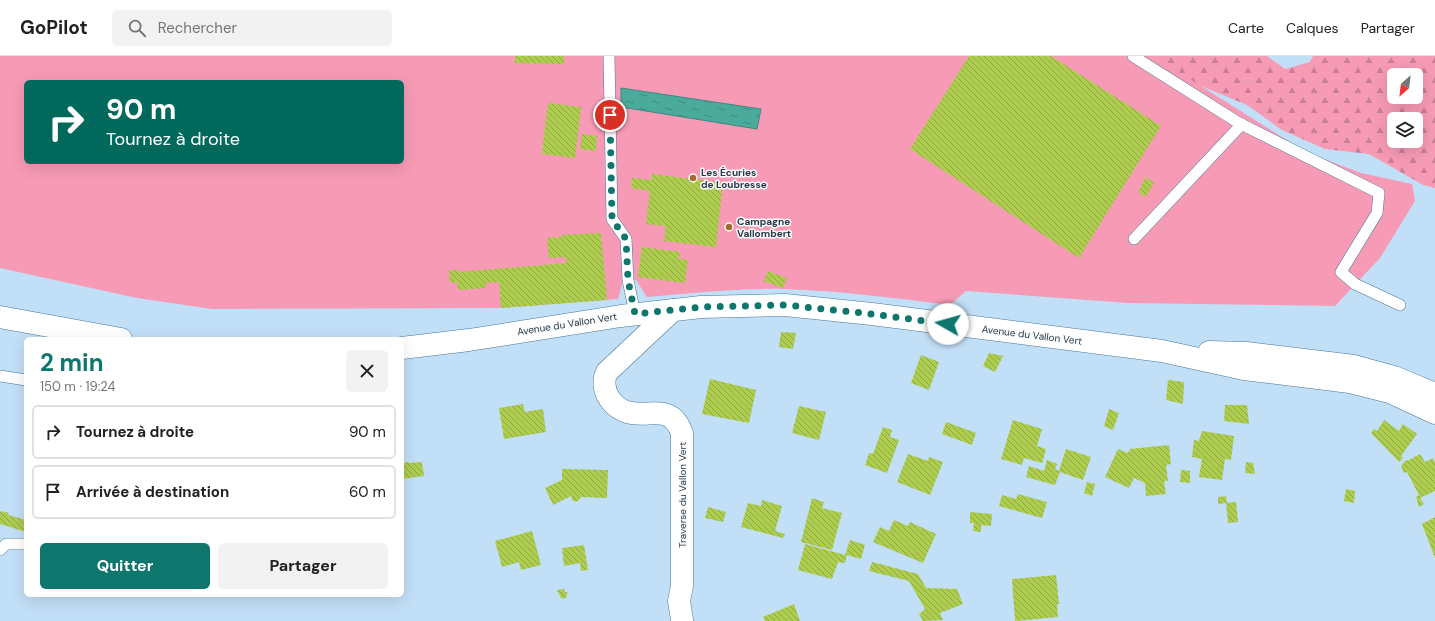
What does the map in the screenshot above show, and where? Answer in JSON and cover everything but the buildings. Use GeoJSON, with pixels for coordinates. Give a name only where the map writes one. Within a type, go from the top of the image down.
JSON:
{"type":"FeatureCollection","features":[{"type":"Feature","properties":{"kind":"main road","name":"Avenue du Vallon Vert"},"geometry":{"type":"LineString","coordinates":[[404,348],[469,340],[635,314],[701,307],[785,305],[872,314],[1162,351],[1244,369],[1350,382],[1390,392],[1435,413]]}},
{"type":"Feature","properties":{"kind":"main road","name":"Traverse du Vallon Vert"},"geometry":{"type":"LineString","coordinates":[[673,310],[607,372],[603,382],[605,392],[610,400],[620,409],[632,413],[665,414],[678,422],[682,433],[682,586],[679,601],[682,620]]}},
{"type":"Feature","properties":{"kind":"main road"},"geometry":{"type":"LineString","coordinates":[[0,317],[107,337]]}},
{"type":"Feature","properties":{"kind":"main road","name":"Avenue du Vallon Vert"},"geometry":{"type":"LineString","coordinates":[[1162,351],[1246,352],[1354,366],[1394,377],[1435,394]]}},
{"type":"Feature","properties":{"kind":"lane"},"geometry":{"type":"LineString","coordinates":[[609,56],[612,219],[626,239],[628,280],[635,314]]}},
{"type":"Feature","properties":{"kind":"lane"},"geometry":{"type":"LineString","coordinates":[[1133,56],[1242,124],[1379,193],[1377,213],[1341,272],[1355,284],[1400,305]]}},
{"type":"Feature","properties":{"kind":"lane"},"geometry":{"type":"LineString","coordinates":[[1134,239],[1242,124]]}},
{"type":"Feature","properties":{"kind":"lane"},"geometry":{"type":"LineString","coordinates":[[0,376],[24,380]]}},
{"type":"Feature","properties":{"kind":"lane"},"geometry":{"type":"LineString","coordinates":[[0,550],[6,544],[24,544]]}},
{"type":"Feature","properties":{"kind":"green space","name":"Les Écuries de Loubresse"},"geometry":{"type":"Polygon","coordinates":[[[0,56],[1153,56],[1306,152],[1361,173],[1412,184],[1415,201],[1380,258],[1335,306],[1128,303],[966,291],[950,305],[847,293],[784,289],[732,290],[647,297],[636,280],[623,281],[618,299],[501,308],[212,309],[137,298],[0,268],[0,56]]]}},
{"type":"Feature","properties":{"kind":"green space"},"geometry":{"type":"Polygon","coordinates":[[[1143,56],[1267,56],[1285,69],[1310,62],[1313,56],[1435,56],[1435,188],[1423,185],[1369,154],[1325,149],[1282,130],[1247,105],[1177,76],[1143,56]]]}},
{"type":"Feature","properties":{"kind":"water"},"geometry":{"type":"Polygon","coordinates":[[[621,88],[761,109],[757,129],[621,107],[621,88]]]}},
{"type":"Feature","properties":{"kind":"place","name":"Les Écuries de Loubresse"},"geometry":{"type":"Point","coordinates":[693,178]}},
{"type":"Feature","properties":{"kind":"place","name":"Campagne Vallombert"},"geometry":{"type":"Point","coordinates":[729,227]}},
{"type":"Feature","properties":{"kind":"route"},"geometry":{"type":"LineString","coordinates":[[610,115],[612,219],[626,239],[628,280],[635,314],[701,307],[785,305],[948,324]]}}]}
